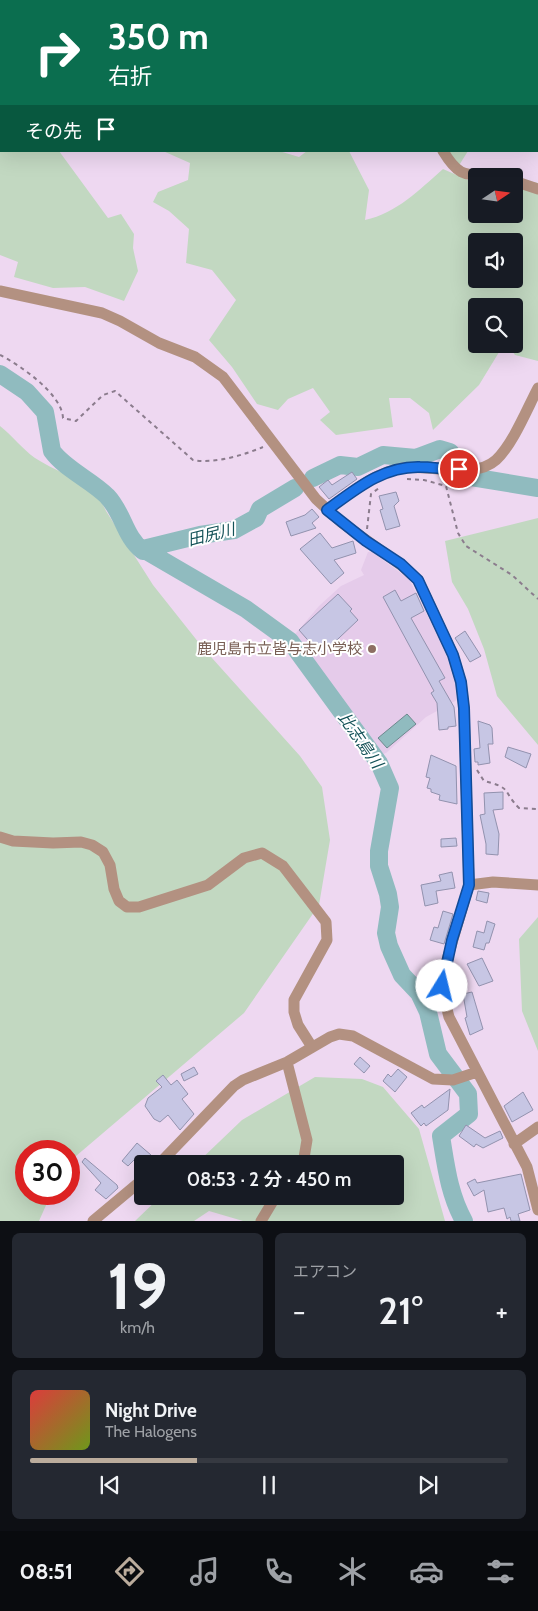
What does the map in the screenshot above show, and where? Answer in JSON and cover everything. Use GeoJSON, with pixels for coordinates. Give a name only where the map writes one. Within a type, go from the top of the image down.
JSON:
{"type":"FeatureCollection","features":[{"type":"Feature","properties":{"kind":"street"},"geometry":{"type":"LineString","coordinates":[[444,152],[453,168],[468,174]]}},
{"type":"Feature","properties":{"kind":"street"},"geometry":{"type":"LineString","coordinates":[[523,183],[538,189]]}},
{"type":"Feature","properties":{"kind":"street"},"geometry":{"type":"LineString","coordinates":[[0,291],[102,313],[159,344],[195,357],[223,377],[327,510],[366,541],[401,564],[418,580],[453,655],[461,682],[466,765],[469,885],[452,940],[442,986],[449,1017],[472,1074],[527,1168],[538,1210]]}},
{"type":"Feature","properties":{"kind":"street"},"geometry":{"type":"LineString","coordinates":[[327,510],[378,475],[402,468],[476,469],[495,460],[504,450],[538,388]]}},
{"type":"Feature","properties":{"kind":"street"},"geometry":{"type":"LineString","coordinates":[[0,837],[13,841],[81,842],[92,845],[103,852],[110,865],[114,889],[119,901],[127,907],[139,907],[208,885],[244,858],[262,853],[283,866],[326,922],[327,940],[294,1000],[294,1012],[298,1025],[312,1047]]}},
{"type":"Feature","properties":{"kind":"street"},"geometry":{"type":"LineString","coordinates":[[469,885],[493,882],[538,885]]}},
{"type":"Feature","properties":{"kind":"street"},"geometry":{"type":"LineString","coordinates":[[168,1155],[234,1086],[243,1080],[287,1062],[330,1036],[347,1034],[433,1079],[453,1080],[472,1074]]}},
{"type":"Feature","properties":{"kind":"street"},"geometry":{"type":"LineString","coordinates":[[287,1062],[307,1140],[304,1155]]}},
{"type":"Feature","properties":{"kind":"street"},"geometry":{"type":"LineString","coordinates":[[514,1144],[538,1127]]}},
{"type":"Feature","properties":{"kind":"street"},"geometry":{"type":"LineString","coordinates":[[93,1221],[134,1187]]}},
{"type":"Feature","properties":{"kind":"street"},"geometry":{"type":"LineString","coordinates":[[261,1221],[271,1205]]}},
{"type":"Feature","properties":{"kind":"path"},"geometry":{"type":"LineString","coordinates":[[0,354],[14,362],[53,395],[62,410],[63,418],[76,421],[103,395],[115,390],[193,460],[204,462],[248,454],[274,442]]}},
{"type":"Feature","properties":{"kind":"path"},"geometry":{"type":"LineString","coordinates":[[398,479],[424,480],[446,486],[458,533],[466,546],[512,575],[538,599]]}},
{"type":"Feature","properties":{"kind":"path"},"geometry":{"type":"LineString","coordinates":[[366,541],[371,494],[385,485]]}},
{"type":"Feature","properties":{"kind":"path"},"geometry":{"type":"LineString","coordinates":[[466,765],[479,771],[484,781],[502,785],[519,808],[538,809]]}},
{"type":"Feature","properties":{"kind":"shaded area"},"geometry":{"type":"Polygon","coordinates":[[[0,152],[60,152],[108,218],[121,214],[134,234],[133,248],[138,271],[124,301],[85,287],[53,288],[14,277],[18,262],[0,255],[0,152]]]}},
{"type":"Feature","properties":{"kind":"shaded area"},"geometry":{"type":"Polygon","coordinates":[[[165,152],[282,152],[299,157],[306,152],[350,152],[369,190],[365,220],[377,217],[407,200],[443,169],[468,180],[468,223],[523,223],[523,180],[538,183],[538,361],[514,353],[523,353],[523,298],[468,298],[468,353],[499,353],[479,385],[433,430],[429,413],[410,398],[389,398],[393,427],[336,435],[320,420],[330,412],[313,388],[288,399],[278,410],[257,404],[232,367],[209,340],[236,300],[212,270],[186,263],[189,229],[169,211],[153,202],[158,192],[188,180],[190,163],[165,152]]]}},
{"type":"Feature","properties":{"kind":"shaded area"},"geometry":{"type":"Polygon","coordinates":[[[450,152],[467,152],[458,167],[450,152]]]}},
{"type":"Feature","properties":{"kind":"shaded area"},"geometry":{"type":"Polygon","coordinates":[[[0,426],[35,458],[75,479],[93,492],[153,585],[203,648],[300,756],[322,787],[330,840],[319,905],[244,1013],[80,1153],[80,1140],[15,1140],[15,1205],[46,1205],[39,1221],[0,1221],[0,426]]]}},
{"type":"Feature","properties":{"kind":"shaded area"},"geometry":{"type":"Polygon","coordinates":[[[538,518],[538,745],[497,696],[484,649],[468,609],[452,582],[445,541],[538,518]]]}},
{"type":"Feature","properties":{"kind":"shaded area","name":"鹿児島市立皆与志小学校"},"geometry":{"type":"Polygon","coordinates":[[[368,552],[372,552],[409,579],[450,660],[459,699],[426,717],[386,753],[375,757],[291,639],[319,606],[341,586],[364,575],[361,570],[368,552]]]}},
{"type":"Feature","properties":{"kind":"shaded area"},"geometry":{"type":"Polygon","coordinates":[[[407,714],[416,724],[387,748],[378,738],[407,714]]]}},
{"type":"Feature","properties":{"kind":"shaded area"},"geometry":{"type":"Polygon","coordinates":[[[538,917],[538,1051],[522,1011],[519,939],[538,917]]]}},
{"type":"Feature","properties":{"kind":"shaded area"},"geometry":{"type":"Polygon","coordinates":[[[315,1077],[362,1079],[383,1087],[419,1129],[445,1221],[243,1221],[209,1211],[194,1221],[135,1221],[152,1205],[404,1205],[404,1155],[205,1155],[242,1120],[315,1077]]]}},
{"type":"Feature","properties":{"kind":"building"},"geometry":{"type":"Polygon","coordinates":[[[352,472],[357,479],[329,499],[319,487],[328,480],[332,485],[352,472]]]}},
{"type":"Feature","properties":{"kind":"building"},"geometry":{"type":"Polygon","coordinates":[[[396,492],[399,501],[394,506],[400,526],[386,530],[380,510],[383,509],[379,496],[396,492]]]}},
{"type":"Feature","properties":{"kind":"building"},"geometry":{"type":"Polygon","coordinates":[[[312,509],[319,517],[312,523],[316,528],[291,536],[286,522],[305,515],[312,509]]]}},
{"type":"Feature","properties":{"kind":"building"},"geometry":{"type":"Polygon","coordinates":[[[320,533],[332,548],[353,541],[356,553],[334,560],[344,573],[331,584],[300,549],[320,533]]]}},
{"type":"Feature","properties":{"kind":"building"},"geometry":{"type":"Polygon","coordinates":[[[395,590],[401,601],[416,593],[424,611],[411,618],[445,678],[439,681],[454,707],[456,726],[439,730],[437,703],[431,693],[434,691],[383,597],[395,590]]]}},
{"type":"Feature","properties":{"kind":"building"},"geometry":{"type":"Polygon","coordinates":[[[338,594],[352,609],[350,611],[358,620],[321,655],[299,630],[338,594]]]}},
{"type":"Feature","properties":{"kind":"building"},"geometry":{"type":"Polygon","coordinates":[[[465,631],[481,656],[470,662],[455,638],[465,631]]]}},
{"type":"Feature","properties":{"kind":"building"},"geometry":{"type":"Polygon","coordinates":[[[478,721],[490,725],[492,728],[493,744],[488,744],[490,763],[478,765],[478,762],[475,762],[474,749],[480,748],[478,721]]]}},
{"type":"Feature","properties":{"kind":"building"},"geometry":{"type":"Polygon","coordinates":[[[508,747],[531,754],[526,768],[505,757],[508,747]]]}},
{"type":"Feature","properties":{"kind":"building"},"geometry":{"type":"Polygon","coordinates":[[[431,755],[456,766],[457,804],[439,800],[440,795],[431,792],[431,789],[427,788],[430,778],[426,777],[431,755]]]}},
{"type":"Feature","properties":{"kind":"building"},"geometry":{"type":"Polygon","coordinates":[[[503,792],[503,809],[493,810],[499,834],[498,855],[486,854],[486,844],[480,815],[485,814],[484,793],[503,792]]]}},
{"type":"Feature","properties":{"kind":"building"},"geometry":{"type":"Polygon","coordinates":[[[456,838],[457,846],[441,847],[441,839],[456,838]]]}},
{"type":"Feature","properties":{"kind":"building"},"geometry":{"type":"Polygon","coordinates":[[[452,872],[455,888],[436,891],[438,903],[425,906],[421,885],[441,881],[439,875],[452,872]]]}},
{"type":"Feature","properties":{"kind":"building"},"geometry":{"type":"Polygon","coordinates":[[[478,891],[489,893],[487,903],[476,900],[478,891]]]}},
{"type":"Feature","properties":{"kind":"building"},"geometry":{"type":"Polygon","coordinates":[[[443,911],[453,914],[444,944],[430,940],[434,927],[438,928],[443,911]]]}},
{"type":"Feature","properties":{"kind":"building"},"geometry":{"type":"Polygon","coordinates":[[[487,921],[495,924],[489,943],[486,943],[484,950],[473,947],[477,931],[484,933],[487,921]]]}},
{"type":"Feature","properties":{"kind":"building"},"geometry":{"type":"Polygon","coordinates":[[[482,958],[493,981],[479,986],[467,964],[482,958]]]}},
{"type":"Feature","properties":{"kind":"building"},"geometry":{"type":"Polygon","coordinates":[[[472,992],[483,1029],[470,1035],[465,1018],[467,1017],[463,994],[472,992]]]}},
{"type":"Feature","properties":{"kind":"building"},"geometry":{"type":"Polygon","coordinates":[[[360,1057],[370,1066],[364,1073],[354,1064],[360,1057]]]}},
{"type":"Feature","properties":{"kind":"building"},"geometry":{"type":"Polygon","coordinates":[[[194,1067],[198,1074],[184,1081],[181,1074],[194,1067]]]}},
{"type":"Feature","properties":{"kind":"building"},"geometry":{"type":"Polygon","coordinates":[[[398,1069],[407,1077],[395,1092],[383,1081],[388,1074],[391,1077],[398,1069]]]}},
{"type":"Feature","properties":{"kind":"building"},"geometry":{"type":"Polygon","coordinates":[[[163,1075],[171,1085],[177,1080],[188,1094],[182,1099],[194,1114],[180,1130],[168,1115],[160,1122],[154,1119],[145,1106],[148,1098],[162,1087],[156,1081],[163,1075]]]}},
{"type":"Feature","properties":{"kind":"building"},"geometry":{"type":"Polygon","coordinates":[[[450,1089],[448,1110],[426,1126],[424,1123],[421,1126],[411,1113],[422,1105],[424,1108],[450,1089]]]}},
{"type":"Feature","properties":{"kind":"building"},"geometry":{"type":"Polygon","coordinates":[[[523,1092],[533,1110],[512,1122],[504,1106],[523,1092]]]}},
{"type":"Feature","properties":{"kind":"building"},"geometry":{"type":"Polygon","coordinates":[[[466,1125],[485,1138],[500,1131],[503,1138],[483,1148],[476,1144],[474,1147],[459,1136],[466,1125]]]}},
{"type":"Feature","properties":{"kind":"building"},"geometry":{"type":"Polygon","coordinates":[[[137,1143],[151,1155],[134,1155],[134,1160],[128,1166],[122,1161],[137,1143]]]}},
{"type":"Feature","properties":{"kind":"building"},"geometry":{"type":"Polygon","coordinates":[[[85,1158],[117,1185],[118,1188],[106,1199],[95,1190],[101,1183],[82,1162],[85,1158]]]}},
{"type":"Feature","properties":{"kind":"building"},"geometry":{"type":"Polygon","coordinates":[[[521,1174],[530,1210],[518,1214],[520,1221],[511,1221],[510,1217],[507,1219],[504,1208],[488,1212],[484,1190],[474,1196],[467,1183],[475,1179],[477,1183],[521,1174]]]}},
{"type":"Feature","properties":{"kind":"waterway","name":"比志島川"},"geometry":{"type":"LineString","coordinates":[[0,374],[27,392],[45,412],[52,451],[64,463],[107,496],[113,503],[132,539],[143,551],[143,549],[246,609],[290,641],[379,763],[390,788],[379,851],[379,866],[390,907],[386,933],[389,946],[402,975],[419,993],[428,1012],[438,1054],[468,1094],[469,1114],[441,1136],[451,1190],[464,1221]]}},
{"type":"Feature","properties":{"kind":"waterway","name":"田尻川"},"geometry":{"type":"LineString","coordinates":[[313,478],[340,465],[358,467],[383,455],[416,458],[440,449],[450,452],[456,460]]}},
{"type":"Feature","properties":{"kind":"waterway","name":"田尻川"},"geometry":{"type":"LineString","coordinates":[[465,476],[538,488]]}},
{"type":"Feature","properties":{"kind":"waterway","name":"田尻川"},"geometry":{"type":"LineString","coordinates":[[143,549],[200,535],[234,530],[256,518],[260,509],[295,488]]}},
{"type":"Feature","properties":{"kind":"place","name":"鹿児島市立皆与志小学校"},"geometry":{"type":"Point","coordinates":[372,649]}},
{"type":"Feature","properties":{"kind":"route"},"geometry":{"type":"LineString","coordinates":[[442,986],[452,940],[469,885],[465,810],[464,708],[461,682],[453,655],[418,580],[401,564],[366,541],[327,510],[378,475],[402,468],[459,469]]}}]}
